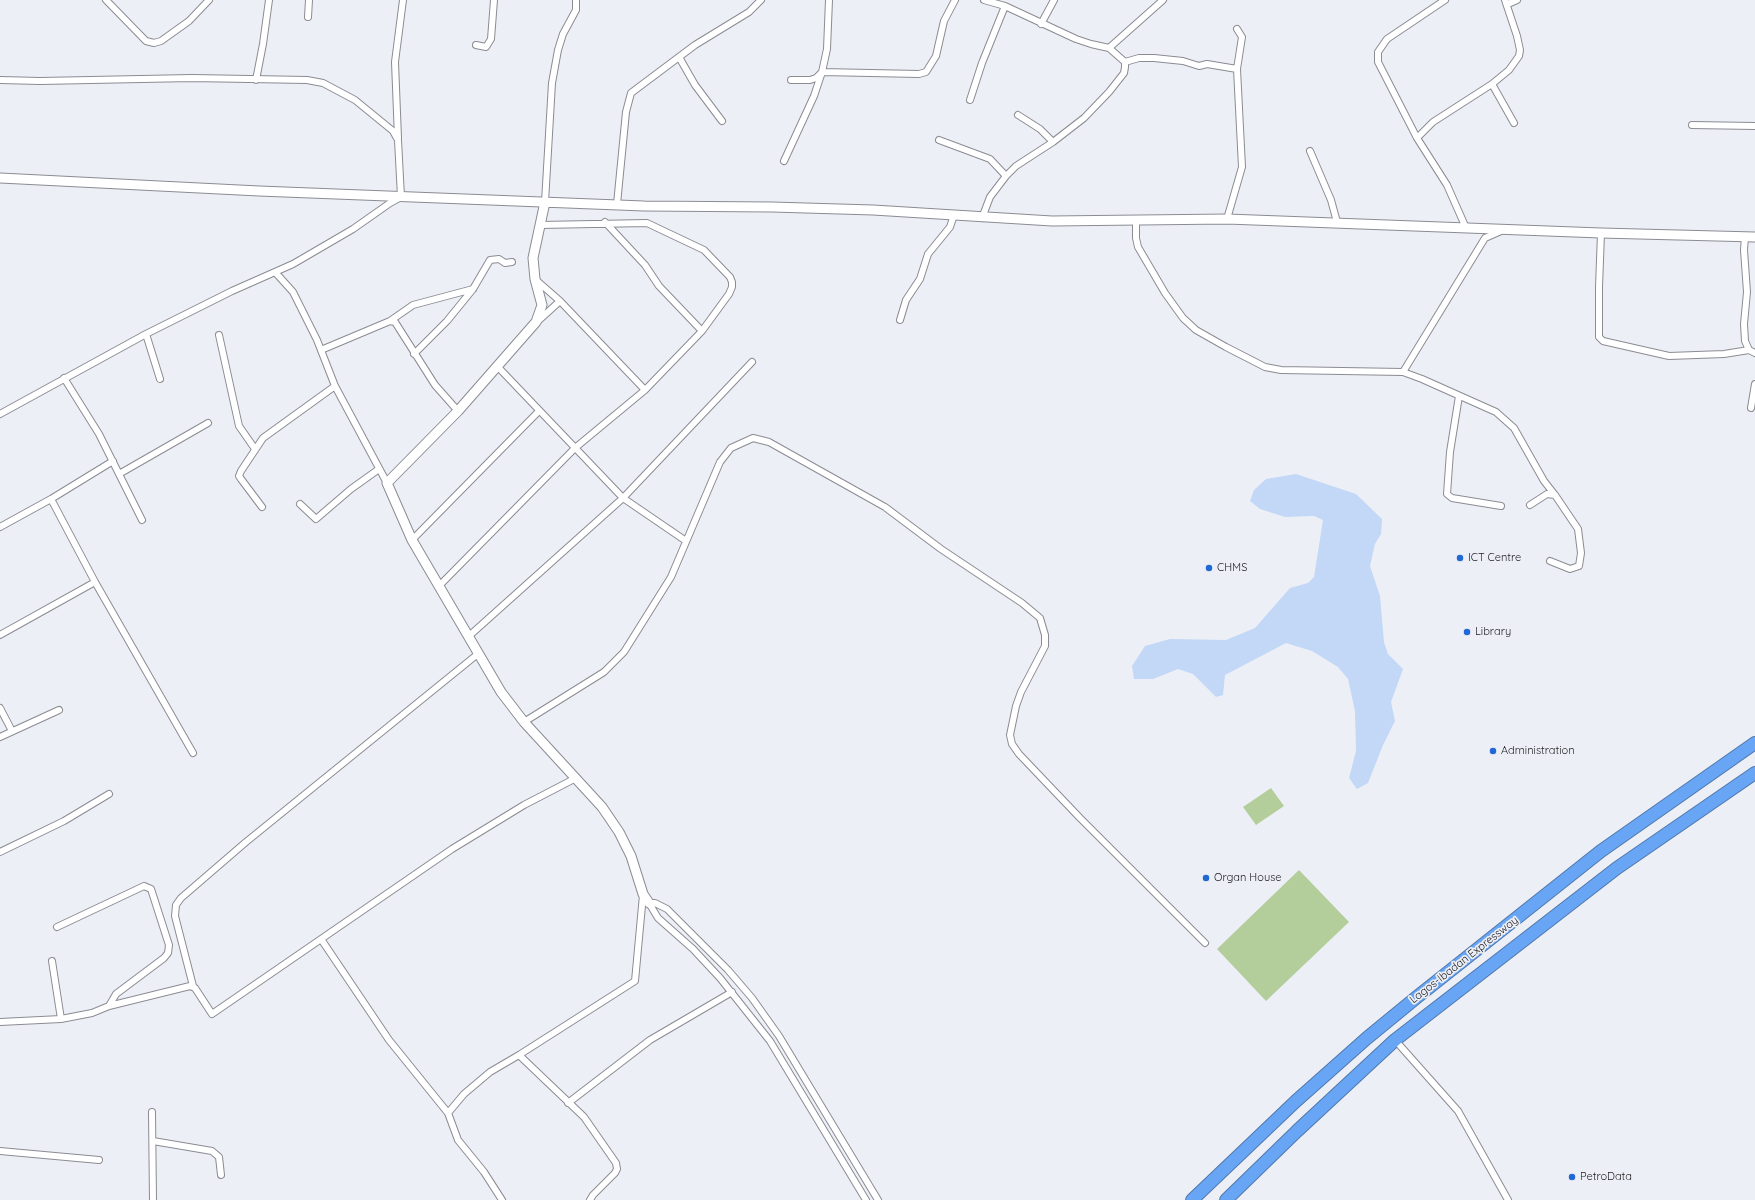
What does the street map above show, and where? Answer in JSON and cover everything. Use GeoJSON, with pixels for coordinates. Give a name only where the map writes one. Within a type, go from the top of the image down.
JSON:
{"type":"FeatureCollection","features":[{"type":"Feature","properties":{"kind":"highway","name":"Lagos-Ibadan Expressway"},"geometry":{"type":"LineString","coordinates":[[1192,1200],[1296,1101],[1367,1038],[1417,997],[1601,851],[1755,743]]}},
{"type":"Feature","properties":{"kind":"highway","name":"Lagos-Ibadan Expressway"},"geometry":{"type":"LineString","coordinates":[[1226,1200],[1297,1131],[1395,1040],[1617,868],[1755,773]]}},
{"type":"Feature","properties":{"kind":"street"},"geometry":{"type":"LineString","coordinates":[[106,0],[146,40],[154,42],[161,41],[189,21],[209,0]]}},
{"type":"Feature","properties":{"kind":"street"},"geometry":{"type":"LineString","coordinates":[[256,80],[269,0]]}},
{"type":"Feature","properties":{"kind":"street"},"geometry":{"type":"LineString","coordinates":[[308,17],[309,0]]}},
{"type":"Feature","properties":{"kind":"street"},"geometry":{"type":"LineString","coordinates":[[401,197],[395,62],[403,0]]}},
{"type":"Feature","properties":{"kind":"street"},"geometry":{"type":"LineString","coordinates":[[476,45],[486,47],[491,39],[494,0]]}},
{"type":"Feature","properties":{"kind":"street"},"geometry":{"type":"LineString","coordinates":[[536,322],[542,305],[535,279],[533,258],[544,202],[552,83],[558,50],[563,34],[576,10],[576,0]]}},
{"type":"Feature","properties":{"kind":"street"},"geometry":{"type":"LineString","coordinates":[[617,204],[629,96],[639,86],[695,45],[749,12],[761,0]]}},
{"type":"Feature","properties":{"kind":"street"},"geometry":{"type":"LineString","coordinates":[[784,161],[814,96],[822,72],[826,49],[829,0]]}},
{"type":"Feature","properties":{"kind":"street"},"geometry":{"type":"LineString","coordinates":[[791,80],[810,80],[816,78],[822,72],[919,74],[926,72],[936,56],[944,21],[955,0]]}},
{"type":"Feature","properties":{"kind":"street"},"geometry":{"type":"LineString","coordinates":[[984,0],[1005,6],[1041,24],[1091,44],[1109,48],[1125,62]]}},
{"type":"Feature","properties":{"kind":"street"},"geometry":{"type":"LineString","coordinates":[[1041,24],[1054,0]]}},
{"type":"Feature","properties":{"kind":"street"},"geometry":{"type":"LineString","coordinates":[[1109,48],[1163,0]]}},
{"type":"Feature","properties":{"kind":"street"},"geometry":{"type":"LineString","coordinates":[[1445,0],[1434,3],[1387,39],[1378,52],[1378,62],[1417,138],[1447,185],[1466,228]]}},
{"type":"Feature","properties":{"kind":"street"},"geometry":{"type":"LineString","coordinates":[[1417,138],[1433,122],[1492,84],[1509,70],[1520,56],[1520,50],[1506,2],[1517,0]]}},
{"type":"Feature","properties":{"kind":"street"},"geometry":{"type":"LineString","coordinates":[[970,100],[1005,6]]}},
{"type":"Feature","properties":{"kind":"street"},"geometry":{"type":"LineString","coordinates":[[1227,219],[1242,167],[1237,69],[1242,37],[1237,29]]}},
{"type":"Feature","properties":{"kind":"street"},"geometry":{"type":"LineString","coordinates":[[679,57],[695,84],[722,121]]}},
{"type":"Feature","properties":{"kind":"street"},"geometry":{"type":"LineString","coordinates":[[1125,62],[1139,58],[1154,58],[1183,61],[1200,66],[1207,64],[1237,69]]}},
{"type":"Feature","properties":{"kind":"street"},"geometry":{"type":"LineString","coordinates":[[982,218],[990,197],[1006,176],[1016,166],[1053,142],[1084,118],[1124,73],[1125,62]]}},
{"type":"Feature","properties":{"kind":"street"},"geometry":{"type":"LineString","coordinates":[[0,80],[40,81],[192,78],[307,80],[323,83],[355,100],[393,131],[398,140]]}},
{"type":"Feature","properties":{"kind":"street"},"geometry":{"type":"LineString","coordinates":[[1492,84],[1514,124]]}},
{"type":"Feature","properties":{"kind":"street"},"geometry":{"type":"LineString","coordinates":[[1018,115],[1040,129],[1053,142]]}},
{"type":"Feature","properties":{"kind":"street"},"geometry":{"type":"LineString","coordinates":[[1692,125],[1755,126]]}},
{"type":"Feature","properties":{"kind":"street"},"geometry":{"type":"LineString","coordinates":[[939,140],[990,160],[1006,176]]}},
{"type":"Feature","properties":{"kind":"street"},"geometry":{"type":"LineString","coordinates":[[1310,151],[1331,200],[1337,222]]}},
{"type":"Feature","properties":{"kind":"street"},"geometry":{"type":"LineString","coordinates":[[0,178],[401,197],[644,206],[772,207],[873,210],[982,218],[1052,221],[1227,219],[1337,222],[1601,234],[1755,237]]}},
{"type":"Feature","properties":{"kind":"street"},"geometry":{"type":"LineString","coordinates":[[0,414],[146,334],[293,264],[347,232],[390,202],[401,197]]}},
{"type":"Feature","properties":{"kind":"street"},"geometry":{"type":"LineString","coordinates":[[900,320],[906,300],[920,279],[928,254],[950,227],[954,215]]}},
{"type":"Feature","properties":{"kind":"street"},"geometry":{"type":"LineString","coordinates":[[1136,220],[1136,238],[1138,247],[1164,293],[1183,318],[1196,330],[1226,348],[1265,367],[1281,370],[1403,372],[1496,412],[1504,418],[1514,428],[1544,481],[1556,495],[1578,529],[1582,554],[1579,566],[1570,569],[1550,562]]}},
{"type":"Feature","properties":{"kind":"street"},"geometry":{"type":"LineString","coordinates":[[440,585],[575,448],[645,390],[702,330],[726,299],[732,287],[730,277],[704,250],[647,223],[605,222],[540,225]]}},
{"type":"Feature","properties":{"kind":"street"},"geometry":{"type":"LineString","coordinates":[[605,222],[645,265],[659,286],[702,330]]}},
{"type":"Feature","properties":{"kind":"street"},"geometry":{"type":"LineString","coordinates":[[1403,372],[1485,238],[1496,232],[1507,230]]}},
{"type":"Feature","properties":{"kind":"street"},"geometry":{"type":"LineString","coordinates":[[1601,234],[1598,287],[1599,337],[1603,341],[1669,356],[1752,352],[1746,341],[1744,324],[1747,292],[1744,250],[1745,236]]}},
{"type":"Feature","properties":{"kind":"street"},"geometry":{"type":"LineString","coordinates":[[414,354],[447,321],[473,289],[490,260],[500,259],[505,263],[512,262]]}},
{"type":"Feature","properties":{"kind":"street"},"geometry":{"type":"LineString","coordinates":[[275,272],[293,292],[321,350],[335,386],[387,483],[412,540],[440,585],[501,692],[524,722],[602,806],[619,832],[631,856],[643,894],[658,918],[693,949],[732,992],[770,1041],[866,1200]]}},
{"type":"Feature","properties":{"kind":"street"},"geometry":{"type":"LineString","coordinates":[[535,279],[560,302],[645,390]]}},
{"type":"Feature","properties":{"kind":"street"},"geometry":{"type":"LineString","coordinates":[[321,350],[390,321],[413,305],[473,289]]}},
{"type":"Feature","properties":{"kind":"street"},"geometry":{"type":"LineString","coordinates":[[387,483],[458,411],[536,322],[560,302]]}},
{"type":"Feature","properties":{"kind":"street"},"geometry":{"type":"LineString","coordinates":[[390,321],[395,322],[399,326],[414,354],[435,385],[458,411]]}},
{"type":"Feature","properties":{"kind":"street"},"geometry":{"type":"LineString","coordinates":[[146,334],[160,379]]}},
{"type":"Feature","properties":{"kind":"street"},"geometry":{"type":"LineString","coordinates":[[219,335],[239,426],[255,449]]}},
{"type":"Feature","properties":{"kind":"street"},"geometry":{"type":"LineString","coordinates":[[469,636],[623,498],[752,362]]}},
{"type":"Feature","properties":{"kind":"street"},"geometry":{"type":"LineString","coordinates":[[498,366],[623,498],[686,541]]}},
{"type":"Feature","properties":{"kind":"street"},"geometry":{"type":"LineString","coordinates":[[64,378],[100,434],[142,520]]}},
{"type":"Feature","properties":{"kind":"street"},"geometry":{"type":"LineString","coordinates":[[1751,408],[1755,384]]}},
{"type":"Feature","properties":{"kind":"street"},"geometry":{"type":"LineString","coordinates":[[262,506],[239,476],[255,449],[263,438],[335,386]]}},
{"type":"Feature","properties":{"kind":"street"},"geometry":{"type":"LineString","coordinates":[[1459,396],[1450,452],[1447,494],[1452,498],[1501,506]]}},
{"type":"Feature","properties":{"kind":"street"},"geometry":{"type":"LineString","coordinates":[[412,540],[540,411]]}},
{"type":"Feature","properties":{"kind":"street"},"geometry":{"type":"LineString","coordinates":[[120,474],[208,423]]}},
{"type":"Feature","properties":{"kind":"street"},"geometry":{"type":"LineString","coordinates":[[524,722],[604,672],[624,652],[671,577],[720,462],[731,448],[753,438],[769,442],[885,507],[941,548],[1033,611],[1040,618],[1045,634],[1045,646],[1021,692],[1016,706],[1010,735],[1012,744],[1019,754],[1080,818],[1205,943]]}},
{"type":"Feature","properties":{"kind":"street"},"geometry":{"type":"LineString","coordinates":[[0,527],[51,499],[113,461]]}},
{"type":"Feature","properties":{"kind":"street"},"geometry":{"type":"LineString","coordinates":[[300,504],[316,519],[351,488],[379,469]]}},
{"type":"Feature","properties":{"kind":"street"},"geometry":{"type":"LineString","coordinates":[[1530,505],[1547,494],[1556,495]]}},
{"type":"Feature","properties":{"kind":"street"},"geometry":{"type":"LineString","coordinates":[[51,499],[66,531],[193,753]]}},
{"type":"Feature","properties":{"kind":"street"},"geometry":{"type":"LineString","coordinates":[[0,634],[95,582]]}},
{"type":"Feature","properties":{"kind":"street"},"geometry":{"type":"LineString","coordinates":[[479,653],[252,837],[181,898],[176,905],[175,916],[193,986],[212,1014],[458,845],[524,805],[576,778]]}},
{"type":"Feature","properties":{"kind":"street"},"geometry":{"type":"LineString","coordinates":[[0,708],[12,731]]}},
{"type":"Feature","properties":{"kind":"street"},"geometry":{"type":"LineString","coordinates":[[0,738],[59,710]]}},
{"type":"Feature","properties":{"kind":"street"},"geometry":{"type":"LineString","coordinates":[[0,852],[64,821],[109,794]]}},
{"type":"Feature","properties":{"kind":"street"},"geometry":{"type":"LineString","coordinates":[[57,927],[144,886],[151,889],[169,945],[168,953],[164,958],[116,994],[109,1006]]}},
{"type":"Feature","properties":{"kind":"street"},"geometry":{"type":"LineString","coordinates":[[448,1113],[464,1094],[490,1072],[520,1055],[635,980],[643,894]]}},
{"type":"Feature","properties":{"kind":"street"},"geometry":{"type":"LineString","coordinates":[[650,903],[655,903],[667,909],[728,970],[752,998],[779,1036],[878,1200]]}},
{"type":"Feature","properties":{"kind":"street"},"geometry":{"type":"LineString","coordinates":[[321,939],[388,1040],[448,1113],[458,1140],[484,1172],[502,1200]]}},
{"type":"Feature","properties":{"kind":"street"},"geometry":{"type":"LineString","coordinates":[[52,961],[61,1019]]}},
{"type":"Feature","properties":{"kind":"street"},"geometry":{"type":"LineString","coordinates":[[0,1022],[61,1019],[92,1013],[109,1006],[193,986]]}},
{"type":"Feature","properties":{"kind":"street"},"geometry":{"type":"LineString","coordinates":[[568,1102],[650,1040],[732,992]]}},
{"type":"Feature","properties":{"kind":"street"},"geometry":{"type":"LineString","coordinates":[[1395,1040],[1458,1111],[1508,1200]]}},
{"type":"Feature","properties":{"kind":"street"},"geometry":{"type":"LineString","coordinates":[[520,1055],[584,1117],[616,1163],[617,1169],[615,1173],[590,1199]]}},
{"type":"Feature","properties":{"kind":"street"},"geometry":{"type":"LineString","coordinates":[[152,1112],[153,1200]]}},
{"type":"Feature","properties":{"kind":"street"},"geometry":{"type":"LineString","coordinates":[[153,1141],[212,1151],[219,1157],[221,1175]]}},
{"type":"Feature","properties":{"kind":"street"},"geometry":{"type":"LineString","coordinates":[[0,1151],[99,1160]]}},
{"type":"Feature","properties":{"kind":"green space"},"geometry":{"type":"Polygon","coordinates":[[[1271,788],[1284,806],[1256,825],[1243,807],[1271,788]]]}},
{"type":"Feature","properties":{"kind":"green space"},"geometry":{"type":"Polygon","coordinates":[[[1299,870],[1349,922],[1266,1001],[1217,949],[1299,870]]]}},
{"type":"Feature","properties":{"kind":"water"},"geometry":{"type":"Polygon","coordinates":[[[1296,474],[1356,494],[1382,519],[1381,534],[1375,544],[1370,566],[1380,596],[1384,642],[1388,654],[1403,669],[1391,702],[1395,721],[1383,745],[1368,783],[1357,789],[1349,778],[1356,751],[1355,711],[1348,679],[1338,667],[1312,651],[1286,643],[1225,675],[1223,695],[1216,697],[1193,674],[1178,669],[1153,679],[1134,679],[1132,666],[1145,646],[1170,639],[1226,640],[1255,628],[1290,588],[1308,583],[1314,577],[1323,520],[1314,516],[1285,517],[1260,509],[1250,501],[1254,490],[1266,479],[1296,474]]]}},
{"type":"Feature","properties":{"kind":"place","name":"ICT Centre"},"geometry":{"type":"Point","coordinates":[1460,558]}},
{"type":"Feature","properties":{"kind":"place","name":"CHMS"},"geometry":{"type":"Point","coordinates":[1209,568]}},
{"type":"Feature","properties":{"kind":"place","name":"Library"},"geometry":{"type":"Point","coordinates":[1467,632]}},
{"type":"Feature","properties":{"kind":"place","name":"Administration"},"geometry":{"type":"Point","coordinates":[1493,751]}},
{"type":"Feature","properties":{"kind":"place","name":"Organ House"},"geometry":{"type":"Point","coordinates":[1206,878]}},
{"type":"Feature","properties":{"kind":"place","name":"PetroData"},"geometry":{"type":"Point","coordinates":[1572,1177]}}]}
